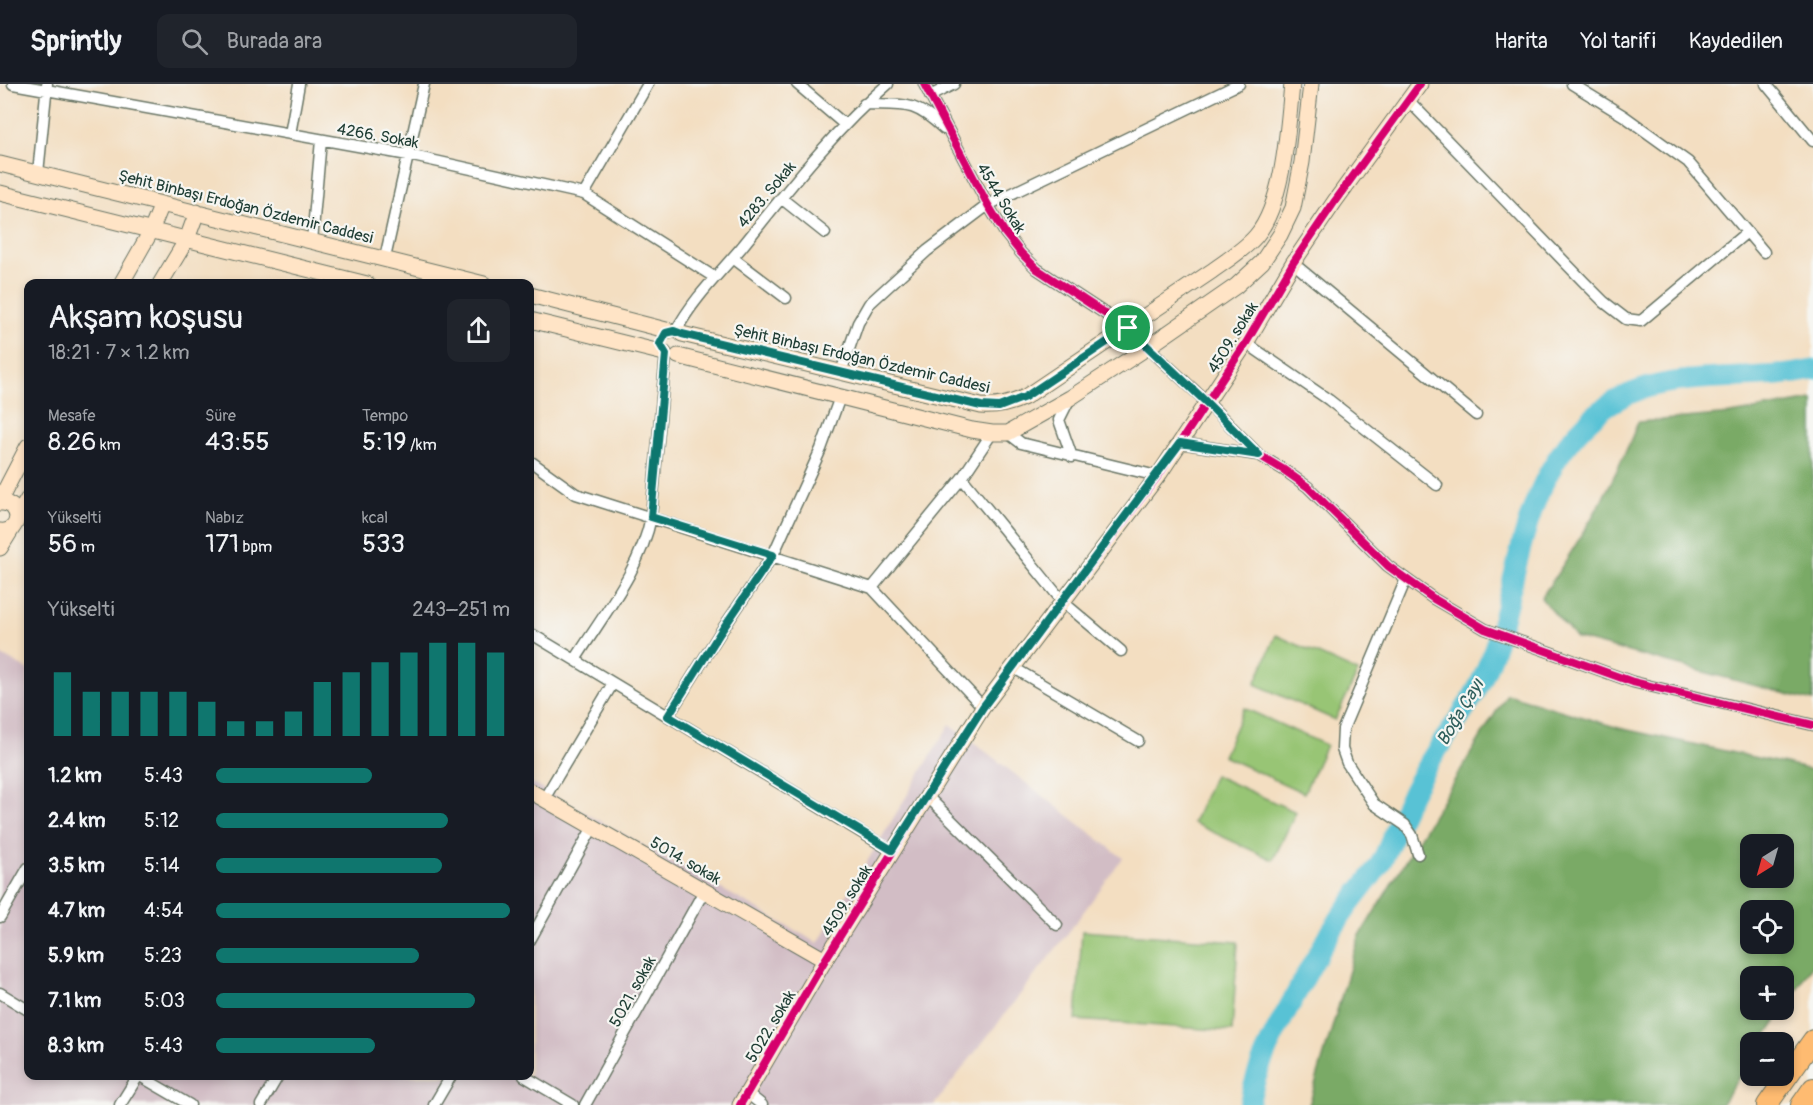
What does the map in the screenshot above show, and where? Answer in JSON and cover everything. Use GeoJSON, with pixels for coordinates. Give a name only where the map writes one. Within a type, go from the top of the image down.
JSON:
{"type":"FeatureCollection","features":[{"type":"Feature","properties":{"kind":"highway"},"geometry":{"type":"LineString","coordinates":[[1767,1105],[1813,1040]]}},
{"type":"Feature","properties":{"kind":"highway"},"geometry":{"type":"LineString","coordinates":[[1802,1105],[1813,1088]]}},
{"type":"Feature","properties":{"kind":"main road","name":"Şehit Binbaşı Erdoğan Özdemir Caddesi"},"geometry":{"type":"LineString","coordinates":[[534,296],[981,406],[999,407],[1025,397],[1242,250],[1257,235],[1271,207],[1286,152],[1292,84]]}},
{"type":"Feature","properties":{"kind":"main road"},"geometry":{"type":"LineString","coordinates":[[534,321],[992,433],[1008,433],[1070,398],[1148,347],[1236,286],[1262,262],[1280,235],[1293,208],[1302,162],[1311,84]]}},
{"type":"Feature","properties":{"kind":"main road","name":"4509. sokak"},"geometry":{"type":"LineString","coordinates":[[825,960],[983,707],[1157,476],[1246,343],[1293,263],[1420,84]]}},
{"type":"Feature","properties":{"kind":"main road","name":"Şehit Binbaşı Erdoğan Özdemir Caddesi"},"geometry":{"type":"LineString","coordinates":[[0,164],[465,279]]}},
{"type":"Feature","properties":{"kind":"main road"},"geometry":{"type":"LineString","coordinates":[[0,193],[187,239],[324,279]]}},
{"type":"Feature","properties":{"kind":"main road"},"geometry":{"type":"LineString","coordinates":[[124,279],[162,204]]}},
{"type":"Feature","properties":{"kind":"main road"},"geometry":{"type":"LineString","coordinates":[[163,279],[187,239],[197,212]]}},
{"type":"Feature","properties":{"kind":"main road"},"geometry":{"type":"LineString","coordinates":[[676,332],[685,338],[685,351],[671,355],[661,348],[661,339],[676,332]]}},
{"type":"Feature","properties":{"kind":"main road"},"geometry":{"type":"LineString","coordinates":[[15,523],[13,507],[0,501],[24,454]]}},
{"type":"Feature","properties":{"kind":"main road"},"geometry":{"type":"LineString","coordinates":[[0,548],[24,506]]}},
{"type":"Feature","properties":{"kind":"main road","name":"5014. sokak"},"geometry":{"type":"LineString","coordinates":[[534,793],[825,960]]}},
{"type":"Feature","properties":{"kind":"main road","name":"5022. sokak"},"geometry":{"type":"LineString","coordinates":[[743,1099],[825,960]]}},
{"type":"Feature","properties":{"kind":"street","name":"4266. Sokak"},"geometry":{"type":"LineString","coordinates":[[13,84],[47,87],[408,155],[584,194],[714,277]]}},
{"type":"Feature","properties":{"kind":"street"},"geometry":{"type":"LineString","coordinates":[[290,134],[298,84]]}},
{"type":"Feature","properties":{"kind":"street"},"geometry":{"type":"LineString","coordinates":[[385,258],[424,84]]}},
{"type":"Feature","properties":{"kind":"street"},"geometry":{"type":"LineString","coordinates":[[584,194],[648,84]]}},
{"type":"Feature","properties":{"kind":"street"},"geometry":{"type":"LineString","coordinates":[[797,84],[844,124]]}},
{"type":"Feature","properties":{"kind":"street","name":"4283. Sokak"},"geometry":{"type":"LineString","coordinates":[[676,332],[686,312],[714,277],[733,258],[844,124],[888,84]]}},
{"type":"Feature","properties":{"kind":"street","name":"4544 Sokak"},"geometry":{"type":"LineString","coordinates":[[924,84],[1005,233],[1037,269],[1128,328],[1259,455]]}},
{"type":"Feature","properties":{"kind":"street"},"geometry":{"type":"LineString","coordinates":[[930,96],[954,84]]}},
{"type":"Feature","properties":{"kind":"street"},"geometry":{"type":"LineString","coordinates":[[841,372],[858,322],[869,304],[927,251],[988,205],[1239,84]]}},
{"type":"Feature","properties":{"kind":"street"},"geometry":{"type":"LineString","coordinates":[[1572,84],[1624,116],[1688,162],[1764,252]]}},
{"type":"Feature","properties":{"kind":"street"},"geometry":{"type":"LineString","coordinates":[[1766,84],[1813,141]]}},
{"type":"Feature","properties":{"kind":"street"},"geometry":{"type":"LineString","coordinates":[[38,173],[47,87]]}},
{"type":"Feature","properties":{"kind":"street"},"geometry":{"type":"LineString","coordinates":[[1408,100],[1584,282],[1626,319],[1641,321],[1747,232]]}},
{"type":"Feature","properties":{"kind":"street"},"geometry":{"type":"LineString","coordinates":[[864,104],[910,105],[928,114],[951,136]]}},
{"type":"Feature","properties":{"kind":"street"},"geometry":{"type":"LineString","coordinates":[[312,241],[321,140]]}},
{"type":"Feature","properties":{"kind":"street"},"geometry":{"type":"LineString","coordinates":[[781,198],[825,233]]}},
{"type":"Feature","properties":{"kind":"street"},"geometry":{"type":"LineString","coordinates":[[733,258],[786,298]]}},
{"type":"Feature","properties":{"kind":"street"},"geometry":{"type":"LineString","coordinates":[[1293,263],[1476,415]]}},
{"type":"Feature","properties":{"kind":"street"},"geometry":{"type":"LineString","coordinates":[[1246,343],[1329,400],[1437,484]]}},
{"type":"Feature","properties":{"kind":"street"},"geometry":{"type":"LineString","coordinates":[[575,660],[638,560],[647,538],[651,517],[661,395],[671,355]]}},
{"type":"Feature","properties":{"kind":"street"},"geometry":{"type":"LineString","coordinates":[[668,716],[773,555],[821,449],[840,397]]}},
{"type":"Feature","properties":{"kind":"street"},"geometry":{"type":"LineString","coordinates":[[1070,398],[1059,420],[1072,457]]}},
{"type":"Feature","properties":{"kind":"street"},"geometry":{"type":"LineString","coordinates":[[872,588],[962,478],[992,433]]}},
{"type":"Feature","properties":{"kind":"street"},"geometry":{"type":"LineString","coordinates":[[1008,433],[1021,443],[1157,476]]}},
{"type":"Feature","properties":{"kind":"street"},"geometry":{"type":"LineString","coordinates":[[1180,443],[1259,455],[1284,470],[1308,488],[1388,566],[1434,599],[1485,629],[1633,682],[1813,725]]}},
{"type":"Feature","properties":{"kind":"street"},"geometry":{"type":"LineString","coordinates":[[534,464],[576,494],[872,588],[983,707]]}},
{"type":"Feature","properties":{"kind":"street"},"geometry":{"type":"LineString","coordinates":[[962,478],[1064,602],[1121,651]]}},
{"type":"Feature","properties":{"kind":"street"},"geometry":{"type":"LineString","coordinates":[[1406,579],[1341,736],[1347,764],[1374,804],[1405,825],[1412,835],[1419,854]]}},
{"type":"Feature","properties":{"kind":"street"},"geometry":{"type":"LineString","coordinates":[[534,635],[892,850]]}},
{"type":"Feature","properties":{"kind":"street"},"geometry":{"type":"LineString","coordinates":[[1014,668],[1138,741]]}},
{"type":"Feature","properties":{"kind":"street"},"geometry":{"type":"LineString","coordinates":[[544,799],[613,683]]}},
{"type":"Feature","properties":{"kind":"street"},"geometry":{"type":"LineString","coordinates":[[927,796],[1057,925]]}},
{"type":"Feature","properties":{"kind":"street"},"geometry":{"type":"LineString","coordinates":[[534,933],[593,827]]}},
{"type":"Feature","properties":{"kind":"street"},"geometry":{"type":"LineString","coordinates":[[0,917],[24,875]]}},
{"type":"Feature","properties":{"kind":"street","name":"5021. sokak"},"geometry":{"type":"LineString","coordinates":[[585,1105],[704,891]]}},
{"type":"Feature","properties":{"kind":"street"},"geometry":{"type":"LineString","coordinates":[[0,993],[24,1008]]}},
{"type":"Feature","properties":{"kind":"street"},"geometry":{"type":"LineString","coordinates":[[120,1105],[136,1080]]}},
{"type":"Feature","properties":{"kind":"street"},"geometry":{"type":"LineString","coordinates":[[146,1080],[190,1105]]}},
{"type":"Feature","properties":{"kind":"street"},"geometry":{"type":"LineString","coordinates":[[261,1105],[276,1080]]}},
{"type":"Feature","properties":{"kind":"street"},"geometry":{"type":"LineString","coordinates":[[434,1105],[449,1080]]}},
{"type":"Feature","properties":{"kind":"street"},"geometry":{"type":"LineString","coordinates":[[531,1080],[573,1105]]}},
{"type":"Feature","properties":{"kind":"street"},"geometry":{"type":"LineString","coordinates":[[743,1099],[762,1105]]}},
{"type":"Feature","properties":{"kind":"shaded area"},"geometry":{"type":"Polygon","coordinates":[[[0,654],[24,668],[24,1080],[534,1080],[534,784],[818,943],[950,724],[1123,858],[1068,933],[934,1105],[0,1105],[0,654]]]}},
{"type":"Feature","properties":{"kind":"green space"},"geometry":{"type":"Polygon","coordinates":[[[1813,400],[1813,701],[1576,638],[1541,598],[1595,513],[1638,422],[1731,414],[1813,400]]]}},
{"type":"Feature","properties":{"kind":"green space"},"geometry":{"type":"Polygon","coordinates":[[[1276,635],[1358,672],[1335,720],[1255,684],[1276,635]]]}},
{"type":"Feature","properties":{"kind":"green space"},"geometry":{"type":"Polygon","coordinates":[[[1507,694],[1619,728],[1813,770],[1813,964],[1794,993],[1794,966],[1740,966],[1740,1020],[1776,1020],[1769,1032],[1740,1032],[1740,1076],[1721,1105],[1309,1105],[1359,937],[1507,694]]]}},
{"type":"Feature","properties":{"kind":"green space"},"geometry":{"type":"Polygon","coordinates":[[[1244,708],[1326,745],[1304,793],[1223,756],[1244,708]]]}},
{"type":"Feature","properties":{"kind":"green space"},"geometry":{"type":"Polygon","coordinates":[[[1214,775],[1296,812],[1273,860],[1193,823],[1214,775]]]}},
{"type":"Feature","properties":{"kind":"green space"},"geometry":{"type":"Polygon","coordinates":[[[1082,931],[1238,942],[1232,1031],[1076,1020],[1082,931]]]}},
{"type":"Feature","properties":{"kind":"waterway","name":"Boğa Çayı"},"geometry":{"type":"LineString","coordinates":[[1249,1105],[1252,1090],[1268,1048],[1313,962],[1338,921],[1381,862],[1416,785],[1470,702],[1483,677],[1496,643],[1534,506],[1548,474],[1568,444],[1594,416],[1618,399],[1643,389],[1671,382],[1813,370]]}},
{"type":"Feature","properties":{"kind":"cycle path"},"geometry":{"type":"LineString","coordinates":[[924,84],[988,205],[1005,233],[1021,253],[1037,269],[1127,328],[1207,402],[1259,455],[1308,487],[1388,566],[1434,599],[1485,629],[1633,682],[1813,725]]}},
{"type":"Feature","properties":{"kind":"cycle path"},"geometry":{"type":"LineString","coordinates":[[740,1105],[825,960],[983,707],[1160,473],[1246,343],[1293,263],[1420,84]]}},
{"type":"Feature","properties":{"kind":"route"},"geometry":{"type":"LineString","coordinates":[[1128,328],[1259,455],[1180,443],[1105,547],[983,707],[892,850],[668,716],[773,555],[651,517],[666,354],[660,344],[666,333],[679,332],[981,406],[999,407],[1025,397],[1128,328]]}}]}
